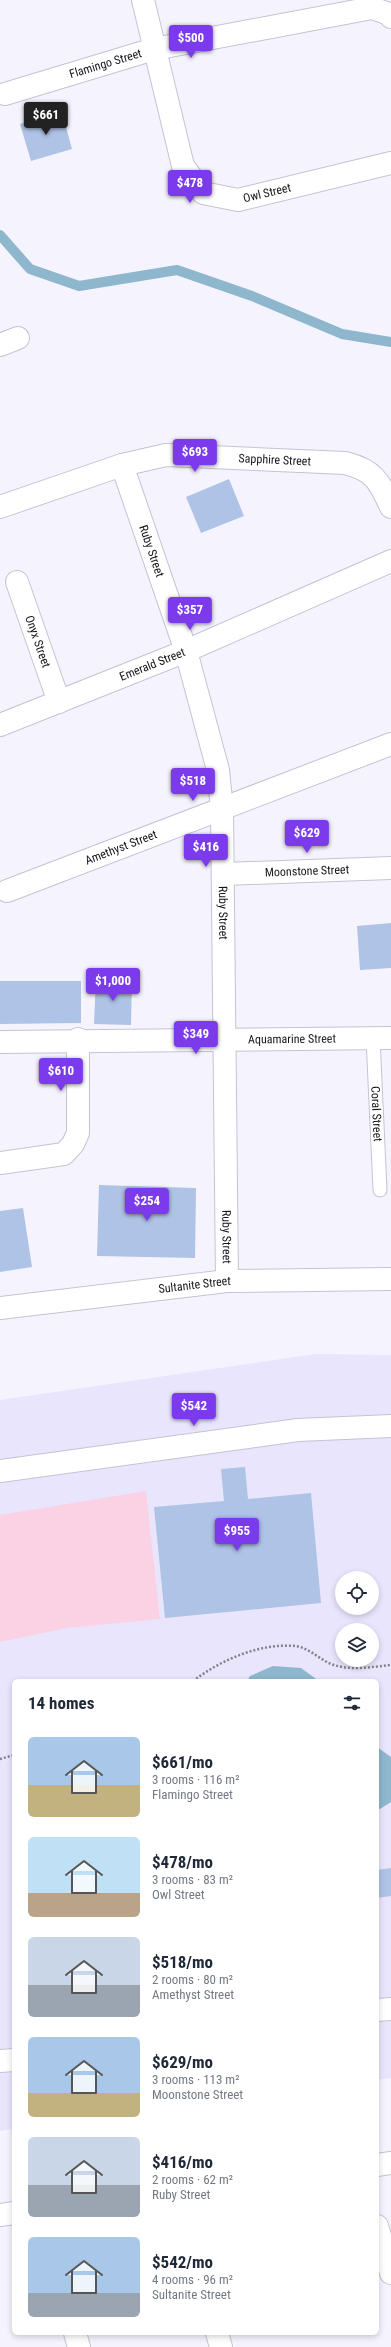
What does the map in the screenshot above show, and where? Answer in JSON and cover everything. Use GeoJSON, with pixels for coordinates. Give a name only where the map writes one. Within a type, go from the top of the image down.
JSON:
{"type":"FeatureCollection","features":[{"type":"Feature","properties":{"kind":"street","name":"Owl Street"},"geometry":{"type":"LineString","coordinates":[[143,0],[183,166],[203,193],[238,200],[391,162]]}},
{"type":"Feature","properties":{"kind":"street","name":"Flamingo Street"},"geometry":{"type":"LineString","coordinates":[[5,94],[154,49],[382,12]]}},
{"type":"Feature","properties":{"kind":"street","name":"Sapphire Street"},"geometry":{"type":"LineString","coordinates":[[0,507],[122,465],[166,455],[345,463],[360,467],[372,474],[381,485],[391,507]]}},
{"type":"Feature","properties":{"kind":"street","name":"Ruby Street"},"geometry":{"type":"LineString","coordinates":[[122,465],[186,652],[218,770],[222,810],[224,874],[227,1281]]}},
{"type":"Feature","properties":{"kind":"street","name":"Emerald Street"},"geometry":{"type":"LineString","coordinates":[[0,725],[186,652],[391,561]]}},
{"type":"Feature","properties":{"kind":"street","name":"Onyx Street"},"geometry":{"type":"LineString","coordinates":[[17,582],[59,702]]}},
{"type":"Feature","properties":{"kind":"street","name":"Amethyst Street"},"geometry":{"type":"LineString","coordinates":[[7,891],[222,810],[391,744]]}},
{"type":"Feature","properties":{"kind":"street","name":"Moonstone Street"},"geometry":{"type":"LineString","coordinates":[[224,874],[391,868]]}},
{"type":"Feature","properties":{"kind":"street","name":"Aquamarine Street"},"geometry":{"type":"LineString","coordinates":[[0,1042],[78,1039],[382,1038]]}},
{"type":"Feature","properties":{"kind":"street"},"geometry":{"type":"LineString","coordinates":[[0,1163],[64,1154],[73,1144],[78,1132],[78,1039]]}},
{"type":"Feature","properties":{"kind":"street","name":"Sultanite Street"},"geometry":{"type":"LineString","coordinates":[[0,1308],[227,1281],[391,1279]]}},
{"type":"Feature","properties":{"kind":"street"},"geometry":{"type":"LineString","coordinates":[[0,1471],[298,1430],[391,1426]]}},
{"type":"Feature","properties":{"kind":"street"},"geometry":{"type":"LineString","coordinates":[[379,2010],[391,2008]]}},
{"type":"Feature","properties":{"kind":"street"},"geometry":{"type":"LineString","coordinates":[[0,2061],[12,2060]]}},
{"type":"Feature","properties":{"kind":"street"},"geometry":{"type":"LineString","coordinates":[[379,2165],[391,2163]]}},
{"type":"Feature","properties":{"kind":"street"},"geometry":{"type":"LineString","coordinates":[[0,2215],[12,2213]]}},
{"type":"Feature","properties":{"kind":"street"},"geometry":{"type":"LineString","coordinates":[[379,2233],[391,2272],[379,2275]]}},
{"type":"Feature","properties":{"kind":"street"},"geometry":{"type":"LineString","coordinates":[[76,2335],[79,2347]]}},
{"type":"Feature","properties":{"kind":"street"},"geometry":{"type":"LineString","coordinates":[[218,2335],[221,2347]]}},
{"type":"Feature","properties":{"kind":"lane","name":"Coral Street"},"geometry":{"type":"LineString","coordinates":[[380,1190],[382,1038]]}},
{"type":"Feature","properties":{"kind":"path"},"geometry":{"type":"LineString","coordinates":[[196,1679],[214,1665],[263,1648],[296,1646],[331,1664],[358,1668],[391,1664]]}},
{"type":"Feature","properties":{"kind":"path"},"geometry":{"type":"LineString","coordinates":[[0,1759],[12,1755]]}},
{"type":"Feature","properties":{"kind":"shaded area"},"geometry":{"type":"Polygon","coordinates":[[[316,1354],[391,1355],[391,2078],[379,2080],[379,1679],[12,1679],[12,2129],[0,2131],[0,1400],[316,1354]]]}},
{"type":"Feature","properties":{"kind":"shaded area"},"geometry":{"type":"Polygon","coordinates":[[[146,1491],[160,1619],[67,1628],[0,1642],[0,1515],[146,1491]]]}},
{"type":"Feature","properties":{"kind":"water"},"geometry":{"type":"Polygon","coordinates":[[[273,1666],[301,1668],[316,1679],[248,1679],[250,1676],[273,1666]]]}},
{"type":"Feature","properties":{"kind":"water"},"geometry":{"type":"Polygon","coordinates":[[[379,1748],[391,1757],[391,1802],[380,1809],[379,1748]]]}},
{"type":"Feature","properties":{"kind":"building"},"geometry":{"type":"Polygon","coordinates":[[[62,112],[72,149],[31,161],[20,124],[62,112]]]}},
{"type":"Feature","properties":{"kind":"building"},"geometry":{"type":"Polygon","coordinates":[[[229,479],[244,516],[201,533],[186,497],[229,479]]]}},
{"type":"Feature","properties":{"kind":"building"},"geometry":{"type":"Polygon","coordinates":[[[391,923],[391,968],[360,970],[357,926],[391,923]]]}},
{"type":"Feature","properties":{"kind":"building"},"geometry":{"type":"Polygon","coordinates":[[[96,978],[132,979],[131,1025],[94,1024],[96,978]]]}},
{"type":"Feature","properties":{"kind":"building"},"geometry":{"type":"Polygon","coordinates":[[[0,981],[81,981],[81,1023],[0,1024],[0,981]]]}},
{"type":"Feature","properties":{"kind":"building"},"geometry":{"type":"Polygon","coordinates":[[[99,1185],[196,1188],[195,1258],[97,1256],[99,1185]]]}},
{"type":"Feature","properties":{"kind":"building"},"geometry":{"type":"Polygon","coordinates":[[[23,1208],[32,1267],[0,1272],[0,1211],[23,1208]]]}},
{"type":"Feature","properties":{"kind":"building"},"geometry":{"type":"Polygon","coordinates":[[[245,1467],[248,1499],[311,1493],[321,1603],[165,1618],[154,1507],[224,1501],[221,1469],[245,1467]]]}},
{"type":"Feature","properties":{"kind":"building"},"geometry":{"type":"Polygon","coordinates":[[[391,1868],[391,1896],[379,1898],[379,1870],[391,1868]]]}},
{"type":"Feature","properties":{"kind":"waterway"},"geometry":{"type":"LineString","coordinates":[[0,235],[30,269],[79,286],[177,270],[252,296],[342,334],[391,342]]}}]}
